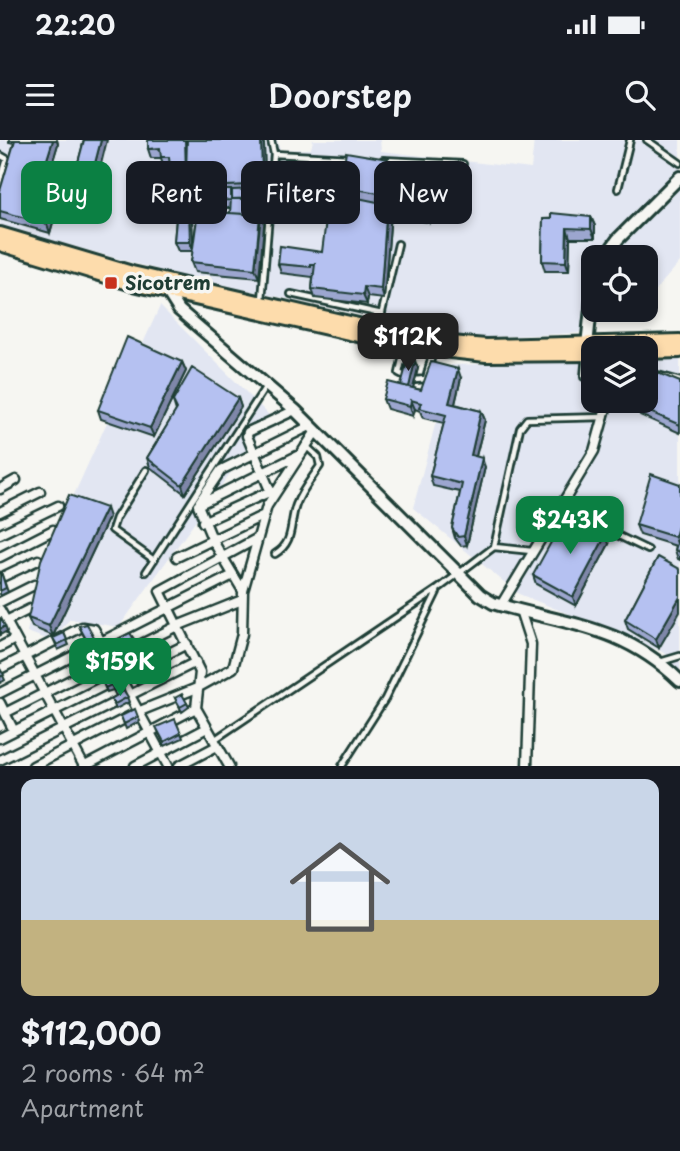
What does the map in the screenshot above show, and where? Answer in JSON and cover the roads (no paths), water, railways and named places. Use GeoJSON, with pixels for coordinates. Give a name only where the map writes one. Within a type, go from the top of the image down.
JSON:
{"type":"FeatureCollection","features":[{"type":"Feature","properties":{"kind":"main road"},"geometry":{"type":"LineString","coordinates":[[0,234],[164,286],[378,330],[462,345],[581,351]]}},
{"type":"Feature","properties":{"kind":"main road"},"geometry":{"type":"LineString","coordinates":[[0,244],[433,351],[499,356],[581,351]]}},
{"type":"Feature","properties":{"kind":"main road"},"geometry":{"type":"LineString","coordinates":[[658,343],[680,341]]}},
{"type":"Feature","properties":{"kind":"main road"},"geometry":{"type":"LineString","coordinates":[[658,352],[680,351]]}},
{"type":"Feature","properties":{"kind":"street"},"geometry":{"type":"LineString","coordinates":[[614,245],[680,177]]}},
{"type":"Feature","properties":{"kind":"street"},"geometry":{"type":"LineString","coordinates":[[164,286],[179,310],[295,410],[480,595],[501,605],[603,630],[659,663],[680,681]]}},
{"type":"Feature","properties":{"kind":"street"},"geometry":{"type":"LineString","coordinates":[[272,493],[247,440],[248,432],[295,410]]}},
{"type":"Feature","properties":{"kind":"street"},"geometry":{"type":"LineString","coordinates":[[501,605],[594,451],[606,413]]}},
{"type":"Feature","properties":{"kind":"street"},"geometry":{"type":"LineString","coordinates":[[33,766],[140,711],[198,688],[229,672],[237,661],[243,595],[264,515],[272,493],[306,445],[313,428]]}},
{"type":"Feature","properties":{"kind":"street"},"geometry":{"type":"LineString","coordinates":[[243,595],[203,522],[198,509],[199,502],[221,470],[313,428]]}},
{"type":"Feature","properties":{"kind":"street"},"geometry":{"type":"LineString","coordinates":[[199,502],[299,454]]}},
{"type":"Feature","properties":{"kind":"street"},"geometry":{"type":"LineString","coordinates":[[0,489],[16,481]]}},
{"type":"Feature","properties":{"kind":"street"},"geometry":{"type":"LineString","coordinates":[[0,512],[40,492]]}},
{"type":"Feature","properties":{"kind":"street"},"geometry":{"type":"LineString","coordinates":[[203,522],[272,493]]}},
{"type":"Feature","properties":{"kind":"street"},"geometry":{"type":"LineString","coordinates":[[0,534],[58,506]]}},
{"type":"Feature","properties":{"kind":"street"},"geometry":{"type":"LineString","coordinates":[[177,557],[264,515]]}},
{"type":"Feature","properties":{"kind":"street"},"geometry":{"type":"LineString","coordinates":[[0,556],[53,530]]}},
{"type":"Feature","properties":{"kind":"street"},"geometry":{"type":"LineString","coordinates":[[227,765],[196,708],[200,672],[167,609],[161,590],[258,538]]}},
{"type":"Feature","properties":{"kind":"street"},"geometry":{"type":"LineString","coordinates":[[0,578],[38,559]]}},
{"type":"Feature","properties":{"kind":"street"},"geometry":{"type":"LineString","coordinates":[[0,693],[233,576]]}},
{"type":"Feature","properties":{"kind":"street"},"geometry":{"type":"LineString","coordinates":[[0,602],[34,585]]}},
{"type":"Feature","properties":{"kind":"street"},"geometry":{"type":"LineString","coordinates":[[5,713],[243,595]]}},
{"type":"Feature","properties":{"kind":"street"},"geometry":{"type":"LineString","coordinates":[[3,622],[30,609]]}},
{"type":"Feature","properties":{"kind":"street"},"geometry":{"type":"LineString","coordinates":[[0,610],[3,622],[85,766],[196,708]]}},
{"type":"Feature","properties":{"kind":"street"},"geometry":{"type":"LineString","coordinates":[[520,610],[531,644],[527,766]]}},
{"type":"Feature","properties":{"kind":"street"},"geometry":{"type":"LineString","coordinates":[[0,669],[86,626],[94,629],[168,766]]}},
{"type":"Feature","properties":{"kind":"street"},"geometry":{"type":"LineString","coordinates":[[0,647],[15,639]]}},
{"type":"Feature","properties":{"kind":"street"},"geometry":{"type":"LineString","coordinates":[[0,738],[187,644]]}},
{"type":"Feature","properties":{"kind":"street"},"geometry":{"type":"LineString","coordinates":[[0,760],[196,662]]}},
{"type":"Feature","properties":{"kind":"street"},"geometry":{"type":"LineString","coordinates":[[0,703],[14,731]]}},
{"type":"Feature","properties":{"kind":"street"},"geometry":{"type":"LineString","coordinates":[[135,766],[207,728]]}},
{"type":"Feature","properties":{"kind":"street"},"geometry":{"type":"LineString","coordinates":[[178,766],[215,743]]}},
{"type":"Feature","properties":{"kind":"lane"},"geometry":{"type":"LineString","coordinates":[[261,304],[274,154],[271,140]]}},
{"type":"Feature","properties":{"kind":"lane"},"geometry":{"type":"LineString","coordinates":[[618,189],[630,140]]}},
{"type":"Feature","properties":{"kind":"lane"},"geometry":{"type":"LineString","coordinates":[[647,140],[680,163]]}},
{"type":"Feature","properties":{"kind":"lane"},"geometry":{"type":"LineString","coordinates":[[274,154],[355,158]]}},
{"type":"Feature","properties":{"kind":"lane"},"geometry":{"type":"LineString","coordinates":[[0,155],[7,159],[0,183]]}},
{"type":"Feature","properties":{"kind":"lane"},"geometry":{"type":"LineString","coordinates":[[382,160],[402,161]]}},
{"type":"Feature","properties":{"kind":"lane"},"geometry":{"type":"LineString","coordinates":[[378,330],[398,244]]}},
{"type":"Feature","properties":{"kind":"lane"},"geometry":{"type":"LineString","coordinates":[[291,294],[382,314]]}},
{"type":"Feature","properties":{"kind":"lane"},"geometry":{"type":"LineString","coordinates":[[406,346],[399,373],[408,377]]}},
{"type":"Feature","properties":{"kind":"lane"},"geometry":{"type":"LineString","coordinates":[[415,380],[426,379],[433,351]]}},
{"type":"Feature","properties":{"kind":"lane"},"geometry":{"type":"LineString","coordinates":[[658,375],[680,381]]}},
{"type":"Feature","properties":{"kind":"lane"},"geometry":{"type":"LineString","coordinates":[[146,572],[266,385]]}},
{"type":"Feature","properties":{"kind":"lane"},"geometry":{"type":"LineString","coordinates":[[215,743],[438,589],[494,547],[523,422],[534,417],[605,417]]}},
{"type":"Feature","properties":{"kind":"lane"},"geometry":{"type":"LineString","coordinates":[[275,554],[285,548],[291,536],[297,502],[320,466],[318,457],[306,445]]}},
{"type":"Feature","properties":{"kind":"lane"},"geometry":{"type":"LineString","coordinates":[[146,470],[116,518],[112,530],[154,560]]}},
{"type":"Feature","properties":{"kind":"lane"},"geometry":{"type":"LineString","coordinates":[[560,508],[648,550]]}},
{"type":"Feature","properties":{"kind":"lane"},"geometry":{"type":"LineString","coordinates":[[494,547],[533,551]]}},
{"type":"Feature","properties":{"kind":"lane"},"geometry":{"type":"LineString","coordinates":[[342,766],[385,699],[438,589]]}},
{"type":"Feature","properties":{"kind":"lane"},"geometry":{"type":"LineString","coordinates":[[659,663],[668,657],[680,656]]}},
{"type":"Feature","properties":{"kind":"place","name":"Sicotrem"},"geometry":{"type":"Point","coordinates":[111,283]}}]}
